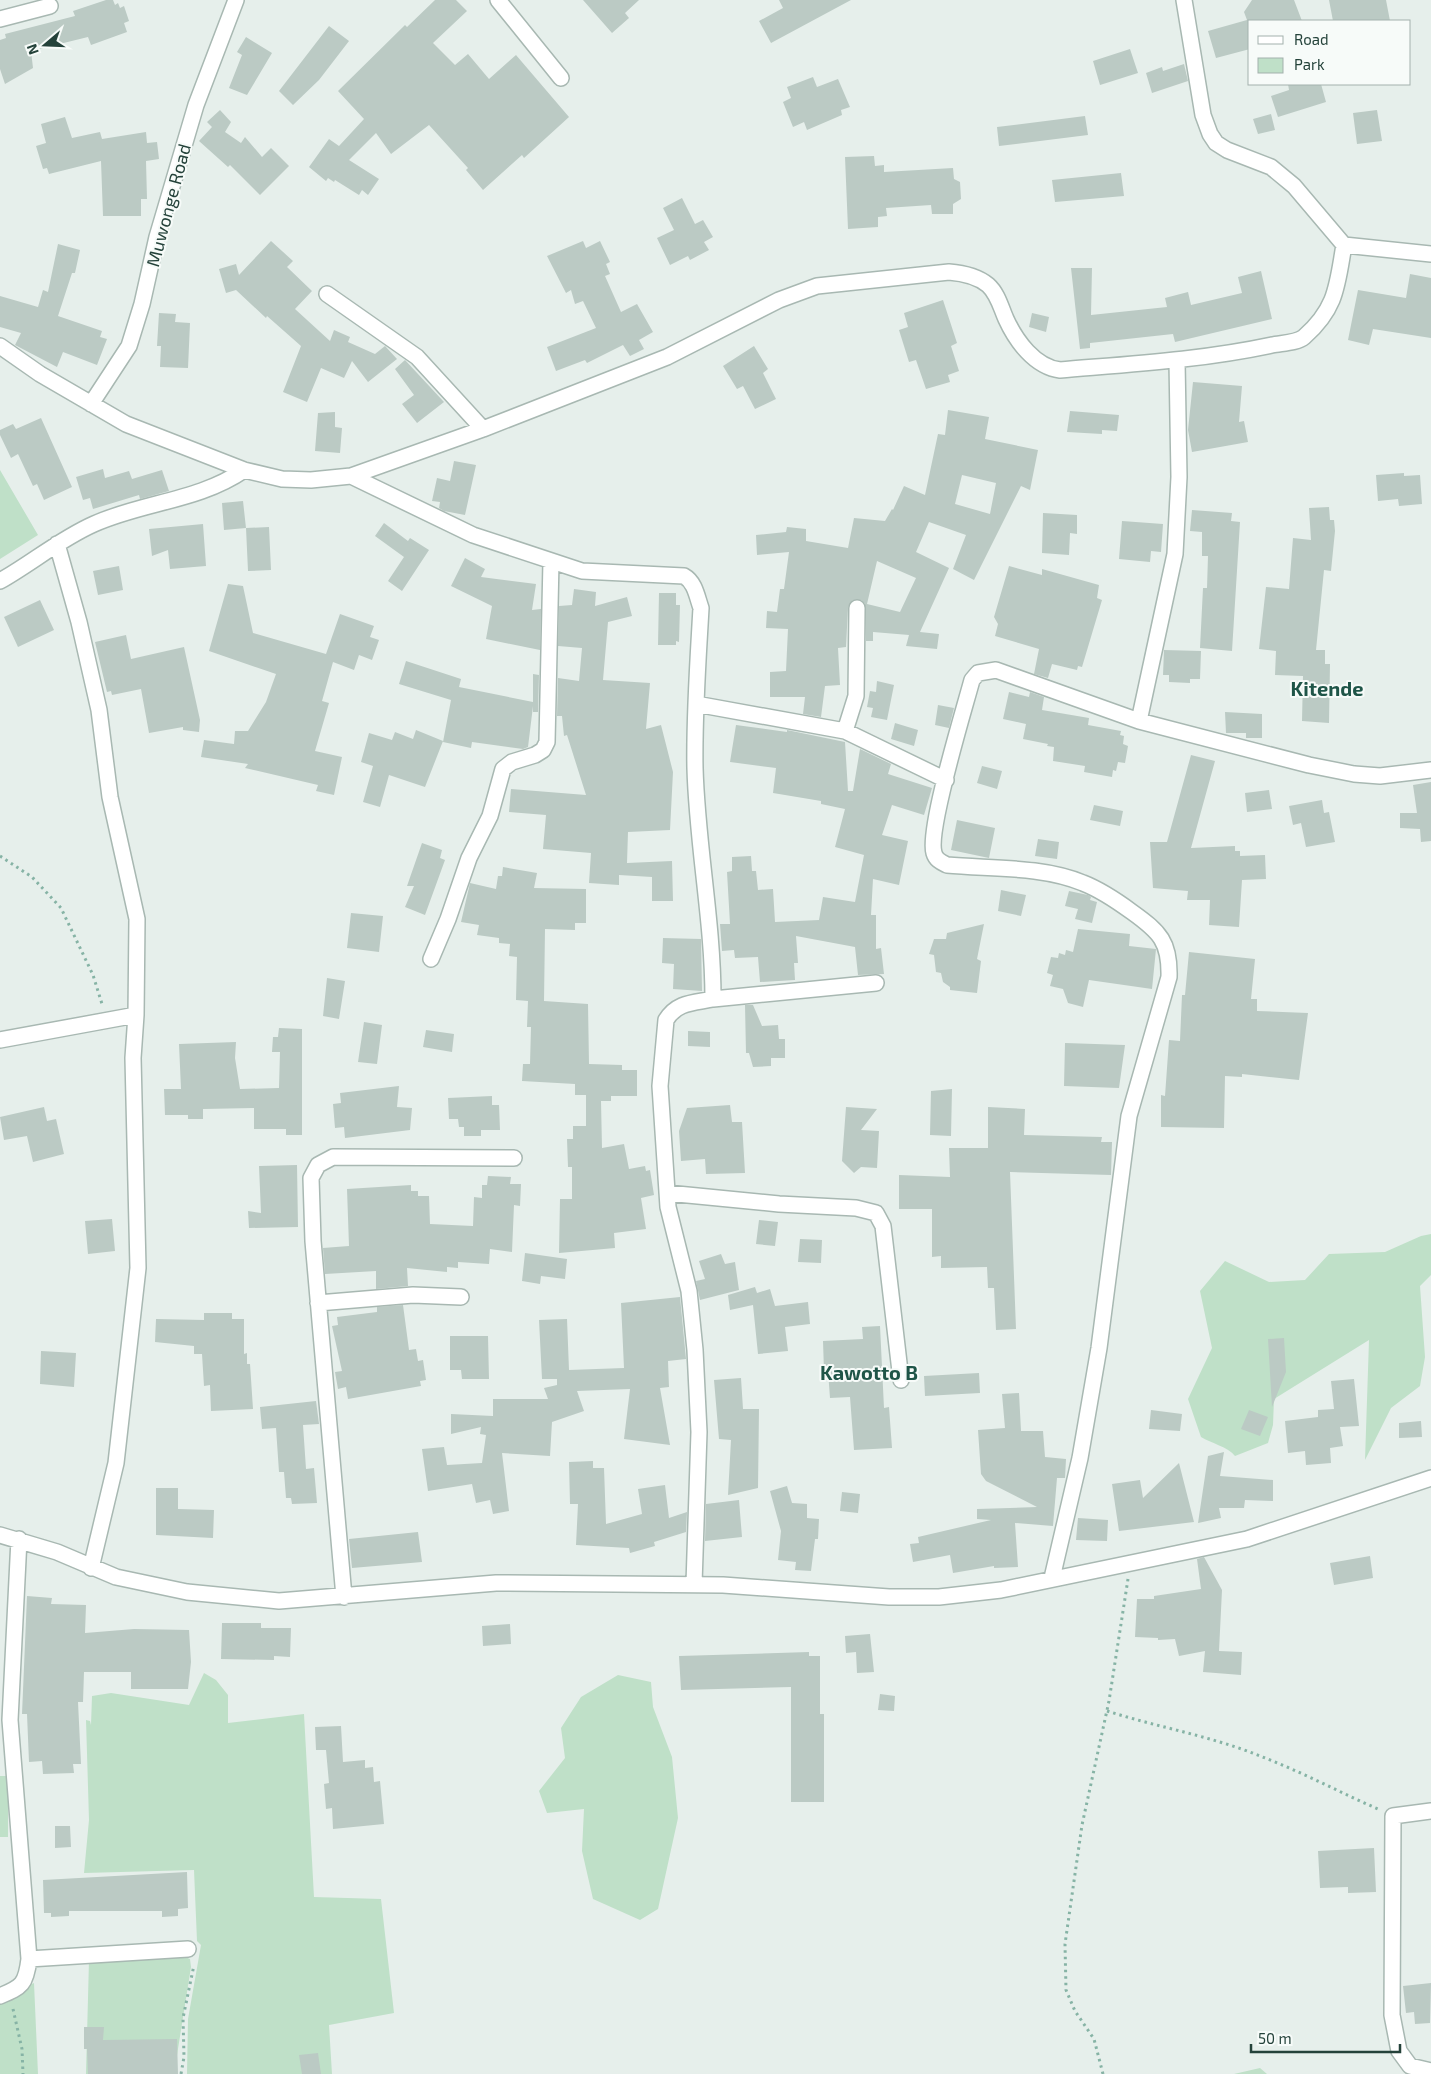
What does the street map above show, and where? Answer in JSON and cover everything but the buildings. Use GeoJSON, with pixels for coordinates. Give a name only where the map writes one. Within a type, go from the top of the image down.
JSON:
{"type":"FeatureCollection","features":[{"type":"Feature","properties":{"kind":"street","name":"Muwonge Road"},"geometry":{"type":"LineString","coordinates":[[90,404],[129,346],[142,304],[157,237],[196,105],[236,0]]}},
{"type":"Feature","properties":{"kind":"street"},"geometry":{"type":"LineString","coordinates":[[498,0],[561,78]]}},
{"type":"Feature","properties":{"kind":"street"},"geometry":{"type":"LineString","coordinates":[[1184,0],[1203,115],[1210,134],[1216,143],[1227,150],[1271,167],[1286,179],[1344,245],[1431,254]]}},
{"type":"Feature","properties":{"kind":"street"},"geometry":{"type":"LineString","coordinates":[[0,18],[50,6]]}},
{"type":"Feature","properties":{"kind":"street"},"geometry":{"type":"LineString","coordinates":[[0,346],[40,374],[126,424],[244,470],[282,479],[311,480],[351,476],[484,429],[628,374],[667,357],[778,300],[818,286],[949,272],[966,274],[989,286],[1021,344],[1041,365],[1048,369],[1060,370],[1177,361],[1247,350],[1302,338],[1319,322],[1333,302],[1344,245]]}},
{"type":"Feature","properties":{"kind":"street"},"geometry":{"type":"LineString","coordinates":[[326,294],[417,357],[484,429]]}},
{"type":"Feature","properties":{"kind":"street"},"geometry":{"type":"LineString","coordinates":[[1139,721],[1175,554],[1179,477],[1177,361]]}},
{"type":"Feature","properties":{"kind":"street"},"geometry":{"type":"LineString","coordinates":[[0,581],[32,563],[57,544],[96,523],[213,488],[244,470]]}},
{"type":"Feature","properties":{"kind":"street"},"geometry":{"type":"LineString","coordinates":[[351,476],[473,535],[582,571],[668,574],[684,576],[689,579],[701,608],[695,768],[702,857],[710,916],[713,999]]}},
{"type":"Feature","properties":{"kind":"street"},"geometry":{"type":"LineString","coordinates":[[57,544],[79,622],[99,710],[110,797],[137,919],[136,1015],[133,1058],[138,1268],[116,1463],[91,1568]]}},
{"type":"Feature","properties":{"kind":"street"},"geometry":{"type":"LineString","coordinates":[[431,959],[448,919],[469,858],[490,816],[503,770],[512,762],[535,755],[543,750],[547,742],[551,561]]}},
{"type":"Feature","properties":{"kind":"street"},"geometry":{"type":"LineString","coordinates":[[845,731],[856,696],[857,608]]}},
{"type":"Feature","properties":{"kind":"street"},"geometry":{"type":"LineString","coordinates":[[1052,1578],[1080,1458],[1096,1366],[1129,1116],[1169,977],[1170,962],[1162,937],[1149,924],[1111,897],[1082,882],[1037,872],[947,865],[939,861],[934,854],[932,842],[972,680],[978,673],[996,670],[1139,721],[1309,765],[1354,774],[1380,776],[1431,770]]}},
{"type":"Feature","properties":{"kind":"street"},"geometry":{"type":"LineString","coordinates":[[696,704],[845,731],[946,780]]}},
{"type":"Feature","properties":{"kind":"street"},"geometry":{"type":"LineString","coordinates":[[694,1584],[699,1432],[695,1350],[688,1291],[668,1207],[660,1086],[666,1020],[672,1011],[680,1005],[713,999],[876,983]]}},
{"type":"Feature","properties":{"kind":"street"},"geometry":{"type":"LineString","coordinates":[[0,1040],[136,1015]]}},
{"type":"Feature","properties":{"kind":"street"},"geometry":{"type":"LineString","coordinates":[[344,1597],[312,1242],[311,1178],[318,1165],[326,1159],[333,1157],[514,1158]]}},
{"type":"Feature","properties":{"kind":"street"},"geometry":{"type":"LineString","coordinates":[[668,1193],[779,1204],[856,1208],[876,1213],[883,1226],[902,1380]]}},
{"type":"Feature","properties":{"kind":"street"},"geometry":{"type":"LineString","coordinates":[[318,1303],[413,1295],[461,1297]]}},
{"type":"Feature","properties":{"kind":"street"},"geometry":{"type":"LineString","coordinates":[[0,1535],[19,1539],[57,1552],[116,1578],[187,1592],[278,1601],[496,1583],[694,1584],[889,1597],[939,1597],[1001,1590],[1247,1538],[1431,1478]]}},
{"type":"Feature","properties":{"kind":"street"},"geometry":{"type":"LineString","coordinates":[[0,1996],[18,1989],[27,1974],[29,1959],[10,1720],[19,1539]]}},
{"type":"Feature","properties":{"kind":"street"},"geometry":{"type":"LineString","coordinates":[[1431,1811],[1393,1816],[1392,2015],[1399,2051],[1410,2066],[1431,2071]]}},
{"type":"Feature","properties":{"kind":"street"},"geometry":{"type":"LineString","coordinates":[[29,1959],[188,1949]]}},
{"type":"Feature","properties":{"kind":"path"},"geometry":{"type":"LineString","coordinates":[[0,856],[32,877],[62,908],[94,974],[106,1019]]}},
{"type":"Feature","properties":{"kind":"path"},"geometry":{"type":"LineString","coordinates":[[1104,2074],[1094,2038],[1075,2011],[1066,1990],[1065,1944],[1082,1824],[1107,1711],[1131,1564]]}},
{"type":"Feature","properties":{"kind":"path"},"geometry":{"type":"LineString","coordinates":[[1107,1711],[1154,1726],[1222,1742],[1261,1756],[1393,1816]]}},
{"type":"Feature","properties":{"kind":"path"},"geometry":{"type":"LineString","coordinates":[[181,2074],[184,2057],[184,2018],[194,1969],[194,1957],[188,1949]]}},
{"type":"Feature","properties":{"kind":"path"},"geometry":{"type":"LineString","coordinates":[[18,1989],[13,2010],[22,2048],[23,2074]]}},
{"type":"Feature","properties":{"kind":"green space"},"geometry":{"type":"Polygon","coordinates":[[[0,470],[38,535],[0,559],[0,470]]]}},
{"type":"Feature","properties":{"kind":"green space"},"geometry":{"type":"Polygon","coordinates":[[[1431,1234],[1431,1275],[1420,1286],[1425,1357],[1420,1386],[1391,1408],[1365,1460],[1369,1340],[1274,1399],[1273,1425],[1268,1443],[1235,1456],[1224,1448],[1201,1437],[1188,1399],[1212,1348],[1200,1291],[1225,1261],[1269,1282],[1305,1280],[1329,1254],[1385,1252],[1421,1236],[1431,1234]]]}},
{"type":"Feature","properties":{"kind":"green space"},"geometry":{"type":"Polygon","coordinates":[[[204,1673],[216,1680],[228,1695],[228,1723],[304,1714],[314,1897],[381,1899],[394,2013],[329,2025],[332,2074],[187,2074],[188,2019],[201,1945],[197,1941],[194,1870],[84,1873],[89,1820],[86,1720],[90,1721],[91,1725],[92,1696],[111,1693],[189,1705],[204,1673]]]}},
{"type":"Feature","properties":{"kind":"green space"},"geometry":{"type":"Polygon","coordinates":[[[618,1675],[651,1682],[653,1707],[672,1757],[678,1818],[658,1909],[640,1920],[593,1899],[582,1851],[584,1809],[547,1813],[539,1791],[565,1758],[561,1728],[581,1697],[618,1675]]]}},
{"type":"Feature","properties":{"kind":"green space"},"geometry":{"type":"Polygon","coordinates":[[[0,1776],[8,1776],[8,1837],[0,1837],[0,1776]]]}},
{"type":"Feature","properties":{"kind":"green space"},"geometry":{"type":"Polygon","coordinates":[[[183,1956],[190,1959],[191,1967],[174,2074],[86,2074],[89,1960],[183,1956]]]}},
{"type":"Feature","properties":{"kind":"green space"},"geometry":{"type":"Polygon","coordinates":[[[34,1983],[38,2074],[0,2074],[0,1997],[34,1983]]]}},
{"type":"Feature","properties":{"kind":"green space"},"geometry":{"type":"Polygon","coordinates":[[[1260,2068],[1267,2074],[1234,2074],[1260,2068]]]}},
{"type":"Feature","properties":{"kind":"district","name":"Kitende"},"geometry":{"type":"Point","coordinates":[1327,688]}},
{"type":"Feature","properties":{"kind":"district","name":"Kawotto B"},"geometry":{"type":"Point","coordinates":[869,1372]}}]}
